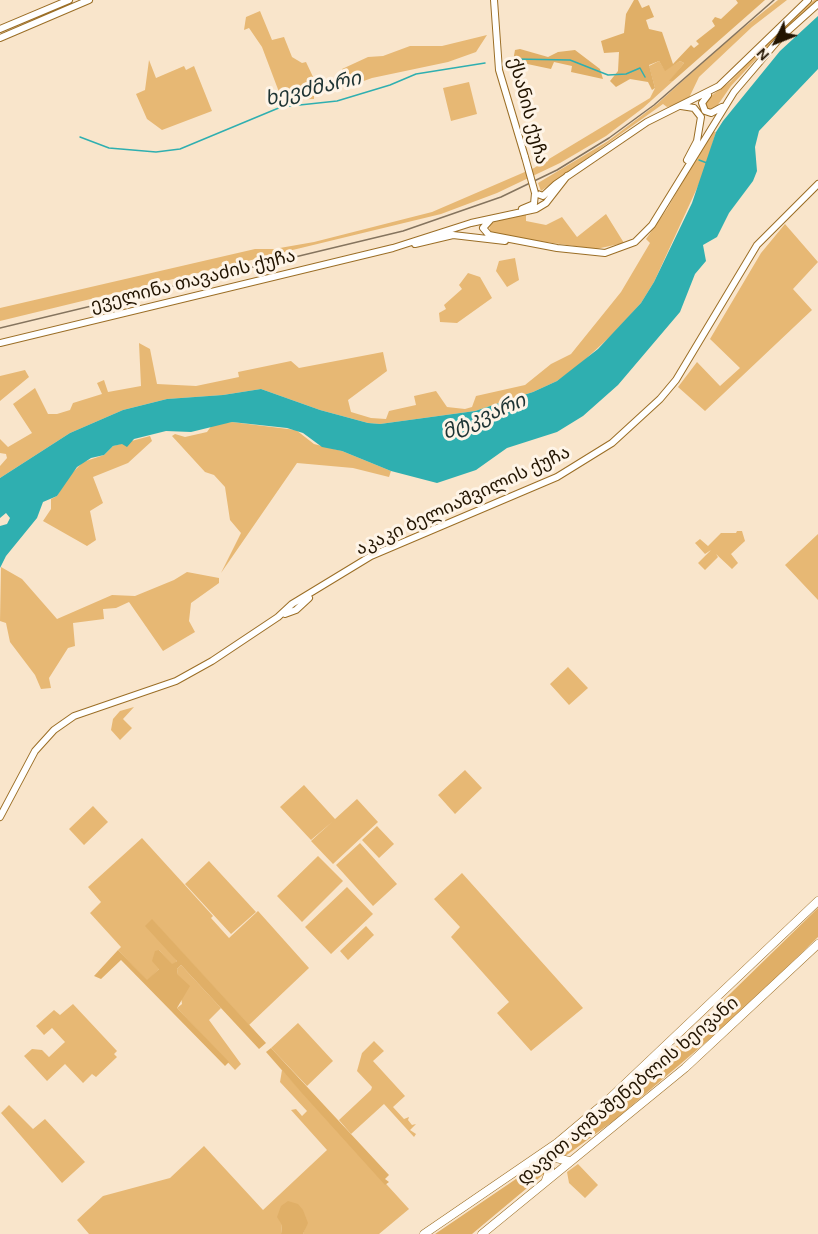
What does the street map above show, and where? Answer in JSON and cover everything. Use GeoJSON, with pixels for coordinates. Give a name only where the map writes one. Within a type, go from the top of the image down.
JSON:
{"type":"FeatureCollection","features":[{"type":"Feature","properties":{"kind":"highway","name":"დავით აღმაშენებლის ხეივანი"},"geometry":{"type":"LineString","coordinates":[[424,1234],[557,1143],[613,1096],[818,901]]}},
{"type":"Feature","properties":{"kind":"highway","name":"დავით აღმაშენებლის ხეივანი"},"geometry":{"type":"LineString","coordinates":[[482,1234],[685,1068],[818,944]]}},
{"type":"Feature","properties":{"kind":"highway"},"geometry":{"type":"LineString","coordinates":[[557,1143],[554,1154],[556,1158],[569,1161]]}},
{"type":"Feature","properties":{"kind":"highway"},"geometry":{"type":"LineString","coordinates":[[530,1161],[540,1160],[549,1167],[546,1181]]}},
{"type":"Feature","properties":{"kind":"main road"},"geometry":{"type":"LineString","coordinates":[[0,29],[69,0]]}},
{"type":"Feature","properties":{"kind":"main road"},"geometry":{"type":"LineString","coordinates":[[0,38],[89,0]]}},
{"type":"Feature","properties":{"kind":"main road","name":"ქსანის ქუჩა"},"geometry":{"type":"LineString","coordinates":[[494,0],[499,70],[535,193],[533,205],[516,212]]}},
{"type":"Feature","properties":{"kind":"main road","name":"ქსანის ქუჩა"},"geometry":{"type":"LineString","coordinates":[[535,193],[543,196],[567,176],[646,122],[713,90],[734,74],[808,0]]}},
{"type":"Feature","properties":{"kind":"main road"},"geometry":{"type":"LineString","coordinates":[[684,172],[723,106],[780,38],[818,4]]}},
{"type":"Feature","properties":{"kind":"main road"},"geometry":{"type":"LineString","coordinates":[[713,90],[703,100],[702,107],[711,112],[723,106]]}},
{"type":"Feature","properties":{"kind":"main road"},"geometry":{"type":"LineString","coordinates":[[681,106],[697,109],[702,121],[684,172]]}},
{"type":"Feature","properties":{"kind":"main road","name":"ეველინა თავაძის ქუჩა"},"geometry":{"type":"LineString","coordinates":[[0,343],[453,235],[590,253],[622,248],[647,232],[684,172]]}},
{"type":"Feature","properties":{"kind":"main road","name":"ეველინა თავაძის ქუჩა"},"geometry":{"type":"LineString","coordinates":[[393,248],[494,217],[543,205],[567,176]]}},
{"type":"Feature","properties":{"kind":"main road","name":"აკაკი ბელიაშვილის ქუჩა"},"geometry":{"type":"LineString","coordinates":[[0,817],[24,768],[54,730],[74,716],[176,681],[278,617],[292,604],[381,551],[557,477],[612,443],[660,399],[676,380],[757,245],[818,184]]}},
{"type":"Feature","properties":{"kind":"main road","name":"ეველინა თავაძის ქუჩა"},"geometry":{"type":"LineString","coordinates":[[494,217],[484,225],[485,232],[511,241]]}},
{"type":"Feature","properties":{"kind":"shaded area"},"geometry":{"type":"Polygon","coordinates":[[[634,0],[638,0],[642,8],[649,5],[654,17],[646,20],[649,29],[662,32],[673,64],[691,45],[694,48],[699,44],[696,41],[715,26],[712,21],[715,17],[721,19],[738,3],[736,0],[765,0],[673,81],[669,81],[684,63],[680,61],[665,71],[659,61],[649,65],[655,88],[652,90],[648,82],[630,79],[616,87],[610,81],[618,71],[619,52],[604,53],[601,41],[624,33],[626,14],[634,0]]]}},
{"type":"Feature","properties":{"kind":"shaded area"},"geometry":{"type":"Polygon","coordinates":[[[778,0],[787,0],[752,27],[699,77],[687,102],[667,107],[663,104],[541,191],[538,183],[608,141],[657,104],[727,41],[778,0]]]}},
{"type":"Feature","properties":{"kind":"shaded area"},"geometry":{"type":"Polygon","coordinates":[[[814,0],[818,0],[775,39],[731,86],[715,109],[708,109],[704,101],[730,82],[777,33],[814,0]]]}},
{"type":"Feature","properties":{"kind":"shaded area"},"geometry":{"type":"Polygon","coordinates":[[[260,11],[272,40],[284,37],[292,57],[302,63],[306,62],[314,79],[314,99],[282,100],[262,47],[249,28],[244,30],[246,17],[260,11]]]}},
{"type":"Feature","properties":{"kind":"shaded area"},"geometry":{"type":"Polygon","coordinates":[[[487,35],[476,52],[448,62],[372,78],[347,87],[342,69],[368,57],[383,56],[410,46],[442,46],[487,35]]]}},
{"type":"Feature","properties":{"kind":"shaded area"},"geometry":{"type":"Polygon","coordinates":[[[520,49],[548,57],[558,52],[575,50],[600,69],[603,79],[571,72],[572,66],[554,62],[551,69],[513,61],[515,50],[520,49]]]}},
{"type":"Feature","properties":{"kind":"shaded area"},"geometry":{"type":"Polygon","coordinates":[[[149,60],[156,78],[184,66],[186,70],[194,66],[212,111],[162,130],[147,119],[136,94],[145,90],[149,60]]]}},
{"type":"Feature","properties":{"kind":"shaded area"},"geometry":{"type":"Polygon","coordinates":[[[659,61],[665,70],[680,61],[684,63],[670,81],[673,81],[643,108],[606,136],[560,163],[497,193],[441,214],[0,321],[0,308],[255,249],[274,249],[314,242],[432,212],[534,168],[650,98],[655,88],[649,66],[659,61]]]}},
{"type":"Feature","properties":{"kind":"shaded area"},"geometry":{"type":"Polygon","coordinates":[[[469,82],[477,114],[451,121],[443,88],[469,82]]]}},
{"type":"Feature","properties":{"kind":"shaded area"},"geometry":{"type":"Polygon","coordinates":[[[712,131],[716,132],[703,175],[654,282],[641,303],[613,334],[578,366],[557,381],[533,392],[475,411],[380,424],[320,410],[261,389],[223,395],[167,399],[123,410],[70,433],[0,478],[0,466],[7,458],[6,454],[0,453],[0,439],[8,447],[32,433],[13,404],[35,388],[48,414],[57,414],[70,410],[73,403],[102,394],[97,383],[104,380],[108,392],[141,386],[139,343],[150,349],[157,384],[196,386],[239,377],[238,372],[291,361],[299,368],[383,352],[387,371],[348,400],[351,412],[371,418],[386,419],[389,411],[416,405],[414,396],[436,391],[447,407],[465,409],[472,407],[476,396],[525,385],[551,364],[571,354],[621,292],[650,243],[646,239],[667,209],[712,131]]]}},
{"type":"Feature","properties":{"kind":"shaded area"},"geometry":{"type":"Polygon","coordinates":[[[526,213],[526,221],[546,225],[562,217],[577,237],[606,214],[624,243],[596,249],[495,235],[490,232],[489,225],[493,222],[526,213]]]}},
{"type":"Feature","properties":{"kind":"shaded area"},"geometry":{"type":"Polygon","coordinates":[[[785,224],[818,262],[793,289],[812,310],[705,411],[678,387],[697,362],[720,386],[740,368],[710,339],[761,253],[785,224]]]}},
{"type":"Feature","properties":{"kind":"shaded area"},"geometry":{"type":"Polygon","coordinates":[[[515,258],[519,280],[507,287],[496,271],[499,261],[515,258]]]}},
{"type":"Feature","properties":{"kind":"shaded area"},"geometry":{"type":"Polygon","coordinates":[[[468,273],[480,277],[492,298],[457,323],[440,322],[439,313],[446,309],[444,305],[462,289],[459,285],[468,273]]]}},
{"type":"Feature","properties":{"kind":"shaded area"},"geometry":{"type":"Polygon","coordinates":[[[25,370],[29,377],[0,401],[0,376],[25,370]]]}},
{"type":"Feature","properties":{"kind":"shaded area"},"geometry":{"type":"Polygon","coordinates":[[[232,422],[296,430],[314,444],[342,451],[391,471],[389,477],[353,468],[297,463],[221,573],[241,533],[230,520],[225,487],[214,475],[205,472],[172,436],[175,434],[185,437],[207,432],[212,425],[232,422]]]}},
{"type":"Feature","properties":{"kind":"shaded area"},"geometry":{"type":"Polygon","coordinates":[[[150,436],[152,441],[128,463],[93,477],[103,503],[90,511],[96,540],[87,546],[43,521],[51,509],[51,499],[57,496],[69,476],[83,462],[104,455],[113,446],[150,436]]]}},
{"type":"Feature","properties":{"kind":"shaded area"},"geometry":{"type":"Polygon","coordinates":[[[742,531],[745,541],[731,554],[738,563],[732,569],[716,554],[718,557],[705,570],[698,563],[711,550],[705,554],[695,543],[700,539],[708,546],[721,533],[736,533],[742,531]]]}},
{"type":"Feature","properties":{"kind":"shaded area"},"geometry":{"type":"Polygon","coordinates":[[[818,534],[818,600],[785,565],[818,534]]]}},
{"type":"Feature","properties":{"kind":"shaded area"},"geometry":{"type":"Polygon","coordinates":[[[1,567],[22,579],[57,619],[112,595],[135,596],[174,580],[187,572],[219,578],[219,583],[191,603],[189,621],[195,632],[163,651],[129,602],[116,608],[103,609],[104,619],[73,623],[75,646],[68,648],[49,678],[51,688],[41,689],[35,675],[10,642],[6,623],[0,621],[1,567]]]}},
{"type":"Feature","properties":{"kind":"shaded area"},"geometry":{"type":"Polygon","coordinates":[[[568,667],[588,688],[569,705],[550,684],[568,667]]]}},
{"type":"Feature","properties":{"kind":"shaded area"},"geometry":{"type":"Polygon","coordinates":[[[134,707],[123,719],[132,728],[120,740],[111,730],[113,719],[120,711],[134,707]]]}},
{"type":"Feature","properties":{"kind":"shaded area"},"geometry":{"type":"Polygon","coordinates":[[[465,770],[482,788],[455,814],[438,795],[465,770]]]}},
{"type":"Feature","properties":{"kind":"shaded area"},"geometry":{"type":"Polygon","coordinates":[[[304,785],[335,819],[357,799],[378,822],[333,864],[311,841],[332,822],[311,840],[280,807],[304,785]]]}},
{"type":"Feature","properties":{"kind":"shaded area"},"geometry":{"type":"Polygon","coordinates":[[[93,806],[108,822],[84,845],[69,829],[93,806]]]}},
{"type":"Feature","properties":{"kind":"shaded area"},"geometry":{"type":"Polygon","coordinates":[[[377,826],[394,844],[379,858],[362,840],[377,826]]]}},
{"type":"Feature","properties":{"kind":"shaded area"},"geometry":{"type":"Polygon","coordinates":[[[142,838],[213,916],[211,918],[229,938],[258,911],[309,968],[249,1025],[152,920],[177,961],[172,965],[159,950],[159,969],[147,981],[118,950],[121,947],[90,913],[101,902],[88,887],[142,838]]]}},
{"type":"Feature","properties":{"kind":"shaded area"},"geometry":{"type":"Polygon","coordinates":[[[360,843],[397,884],[373,906],[336,865],[360,843]]]}},
{"type":"Feature","properties":{"kind":"shaded area"},"geometry":{"type":"Polygon","coordinates":[[[318,856],[343,881],[302,922],[277,896],[318,856]]]}},
{"type":"Feature","properties":{"kind":"shaded area"},"geometry":{"type":"Polygon","coordinates":[[[209,861],[256,912],[231,934],[185,884],[209,861]]]}},
{"type":"Feature","properties":{"kind":"shaded area"},"geometry":{"type":"Polygon","coordinates":[[[462,873],[583,1008],[531,1051],[497,1013],[509,1002],[451,937],[460,927],[434,899],[462,873]]]}},
{"type":"Feature","properties":{"kind":"shaded area"},"geometry":{"type":"Polygon","coordinates":[[[347,887],[373,914],[331,954],[305,927],[347,887]]]}},
{"type":"Feature","properties":{"kind":"shaded area"},"geometry":{"type":"Polygon","coordinates":[[[818,908],[818,937],[739,1014],[616,1119],[564,1157],[558,1155],[559,1150],[605,1113],[651,1071],[818,908]]]}},
{"type":"Feature","properties":{"kind":"shaded area"},"geometry":{"type":"Polygon","coordinates":[[[152,919],[266,1043],[259,1049],[181,965],[177,969],[178,975],[190,986],[177,1008],[229,1062],[225,1066],[121,960],[101,979],[94,976],[118,950],[147,980],[159,969],[152,961],[155,951],[159,950],[172,964],[177,961],[145,926],[152,919]]]}},
{"type":"Feature","properties":{"kind":"shaded area"},"geometry":{"type":"Polygon","coordinates":[[[366,926],[374,935],[348,960],[340,951],[366,926]]]}},
{"type":"Feature","properties":{"kind":"shaded area"},"geometry":{"type":"Polygon","coordinates":[[[181,965],[221,1008],[209,1020],[241,1064],[235,1070],[177,1008],[182,1004],[177,969],[181,965]]]}},
{"type":"Feature","properties":{"kind":"shaded area"},"geometry":{"type":"Polygon","coordinates":[[[73,1004],[117,1051],[114,1054],[117,1057],[96,1077],[92,1074],[83,1083],[65,1064],[47,1081],[24,1056],[32,1049],[42,1050],[49,1057],[65,1042],[52,1028],[44,1035],[36,1026],[54,1010],[60,1015],[73,1004]]]}},
{"type":"Feature","properties":{"kind":"shaded area"},"geometry":{"type":"Polygon","coordinates":[[[298,1023],[333,1061],[307,1086],[271,1048],[298,1023]]]}},
{"type":"Feature","properties":{"kind":"shaded area"},"geometry":{"type":"Polygon","coordinates":[[[374,1041],[384,1051],[373,1061],[405,1096],[393,1107],[404,1119],[409,1117],[408,1120],[412,1125],[416,1124],[410,1130],[416,1134],[414,1137],[384,1104],[351,1134],[339,1120],[371,1090],[372,1087],[357,1071],[362,1053],[374,1041]]]}},
{"type":"Feature","properties":{"kind":"shaded area"},"geometry":{"type":"Polygon","coordinates":[[[271,1048],[389,1175],[385,1179],[389,1182],[385,1185],[301,1092],[266,1052],[271,1048]]]}},
{"type":"Feature","properties":{"kind":"shaded area"},"geometry":{"type":"Polygon","coordinates":[[[282,1070],[409,1209],[379,1234],[303,1234],[305,1228],[282,1225],[281,1234],[89,1234],[77,1220],[103,1196],[170,1178],[204,1146],[263,1210],[327,1150],[291,1110],[296,1109],[302,1116],[307,1111],[280,1082],[282,1070]]]}},
{"type":"Feature","properties":{"kind":"shaded area"},"geometry":{"type":"Polygon","coordinates":[[[9,1105],[33,1129],[45,1119],[85,1162],[62,1183],[1,1113],[9,1105]]]}},
{"type":"Feature","properties":{"kind":"shaded area"},"geometry":{"type":"Polygon","coordinates":[[[538,1164],[544,1165],[545,1173],[472,1234],[435,1234],[538,1164]]]}},
{"type":"Feature","properties":{"kind":"shaded area"},"geometry":{"type":"Polygon","coordinates":[[[578,1164],[598,1185],[585,1198],[569,1183],[567,1172],[578,1164]]]}},
{"type":"Feature","properties":{"kind":"shaded area"},"geometry":{"type":"Polygon","coordinates":[[[288,1201],[298,1204],[303,1210],[308,1223],[303,1234],[281,1234],[282,1225],[277,1217],[281,1206],[288,1201]]]}},
{"type":"Feature","properties":{"kind":"water","name":"მტკვარი"},"geometry":{"type":"Polygon","coordinates":[[[818,16],[818,69],[759,131],[755,147],[757,171],[753,181],[729,213],[717,237],[703,245],[706,261],[695,274],[680,312],[618,385],[583,416],[557,432],[507,448],[476,470],[437,483],[391,471],[342,451],[322,447],[303,433],[287,428],[232,422],[191,432],[166,431],[134,439],[127,447],[122,444],[113,446],[104,455],[91,458],[77,467],[57,496],[43,502],[37,518],[6,556],[0,568],[0,526],[7,524],[10,518],[6,513],[0,518],[0,478],[70,433],[123,410],[167,399],[223,395],[261,389],[320,410],[380,424],[475,411],[533,392],[557,381],[598,349],[641,303],[654,282],[692,203],[716,132],[780,51],[818,16]]]}},
{"type":"Feature","properties":{"kind":"waterway","name":"ხევძმარი"},"geometry":{"type":"LineString","coordinates":[[515,59],[570,60],[608,75],[626,74],[640,68],[645,77]]}},
{"type":"Feature","properties":{"kind":"waterway","name":"ხევძმარი"},"geometry":{"type":"LineString","coordinates":[[80,137],[109,148],[156,152],[180,149],[281,107],[337,101],[390,85],[416,74],[485,63]]}},
{"type":"Feature","properties":{"kind":"waterway","name":"ხევძმარი"},"geometry":{"type":"LineString","coordinates":[[699,160],[707,163]]}},
{"type":"Feature","properties":{"kind":"railway"},"geometry":{"type":"LineString","coordinates":[[0,328],[403,231],[501,197],[557,170],[609,138],[654,105],[774,0]]}}]}
